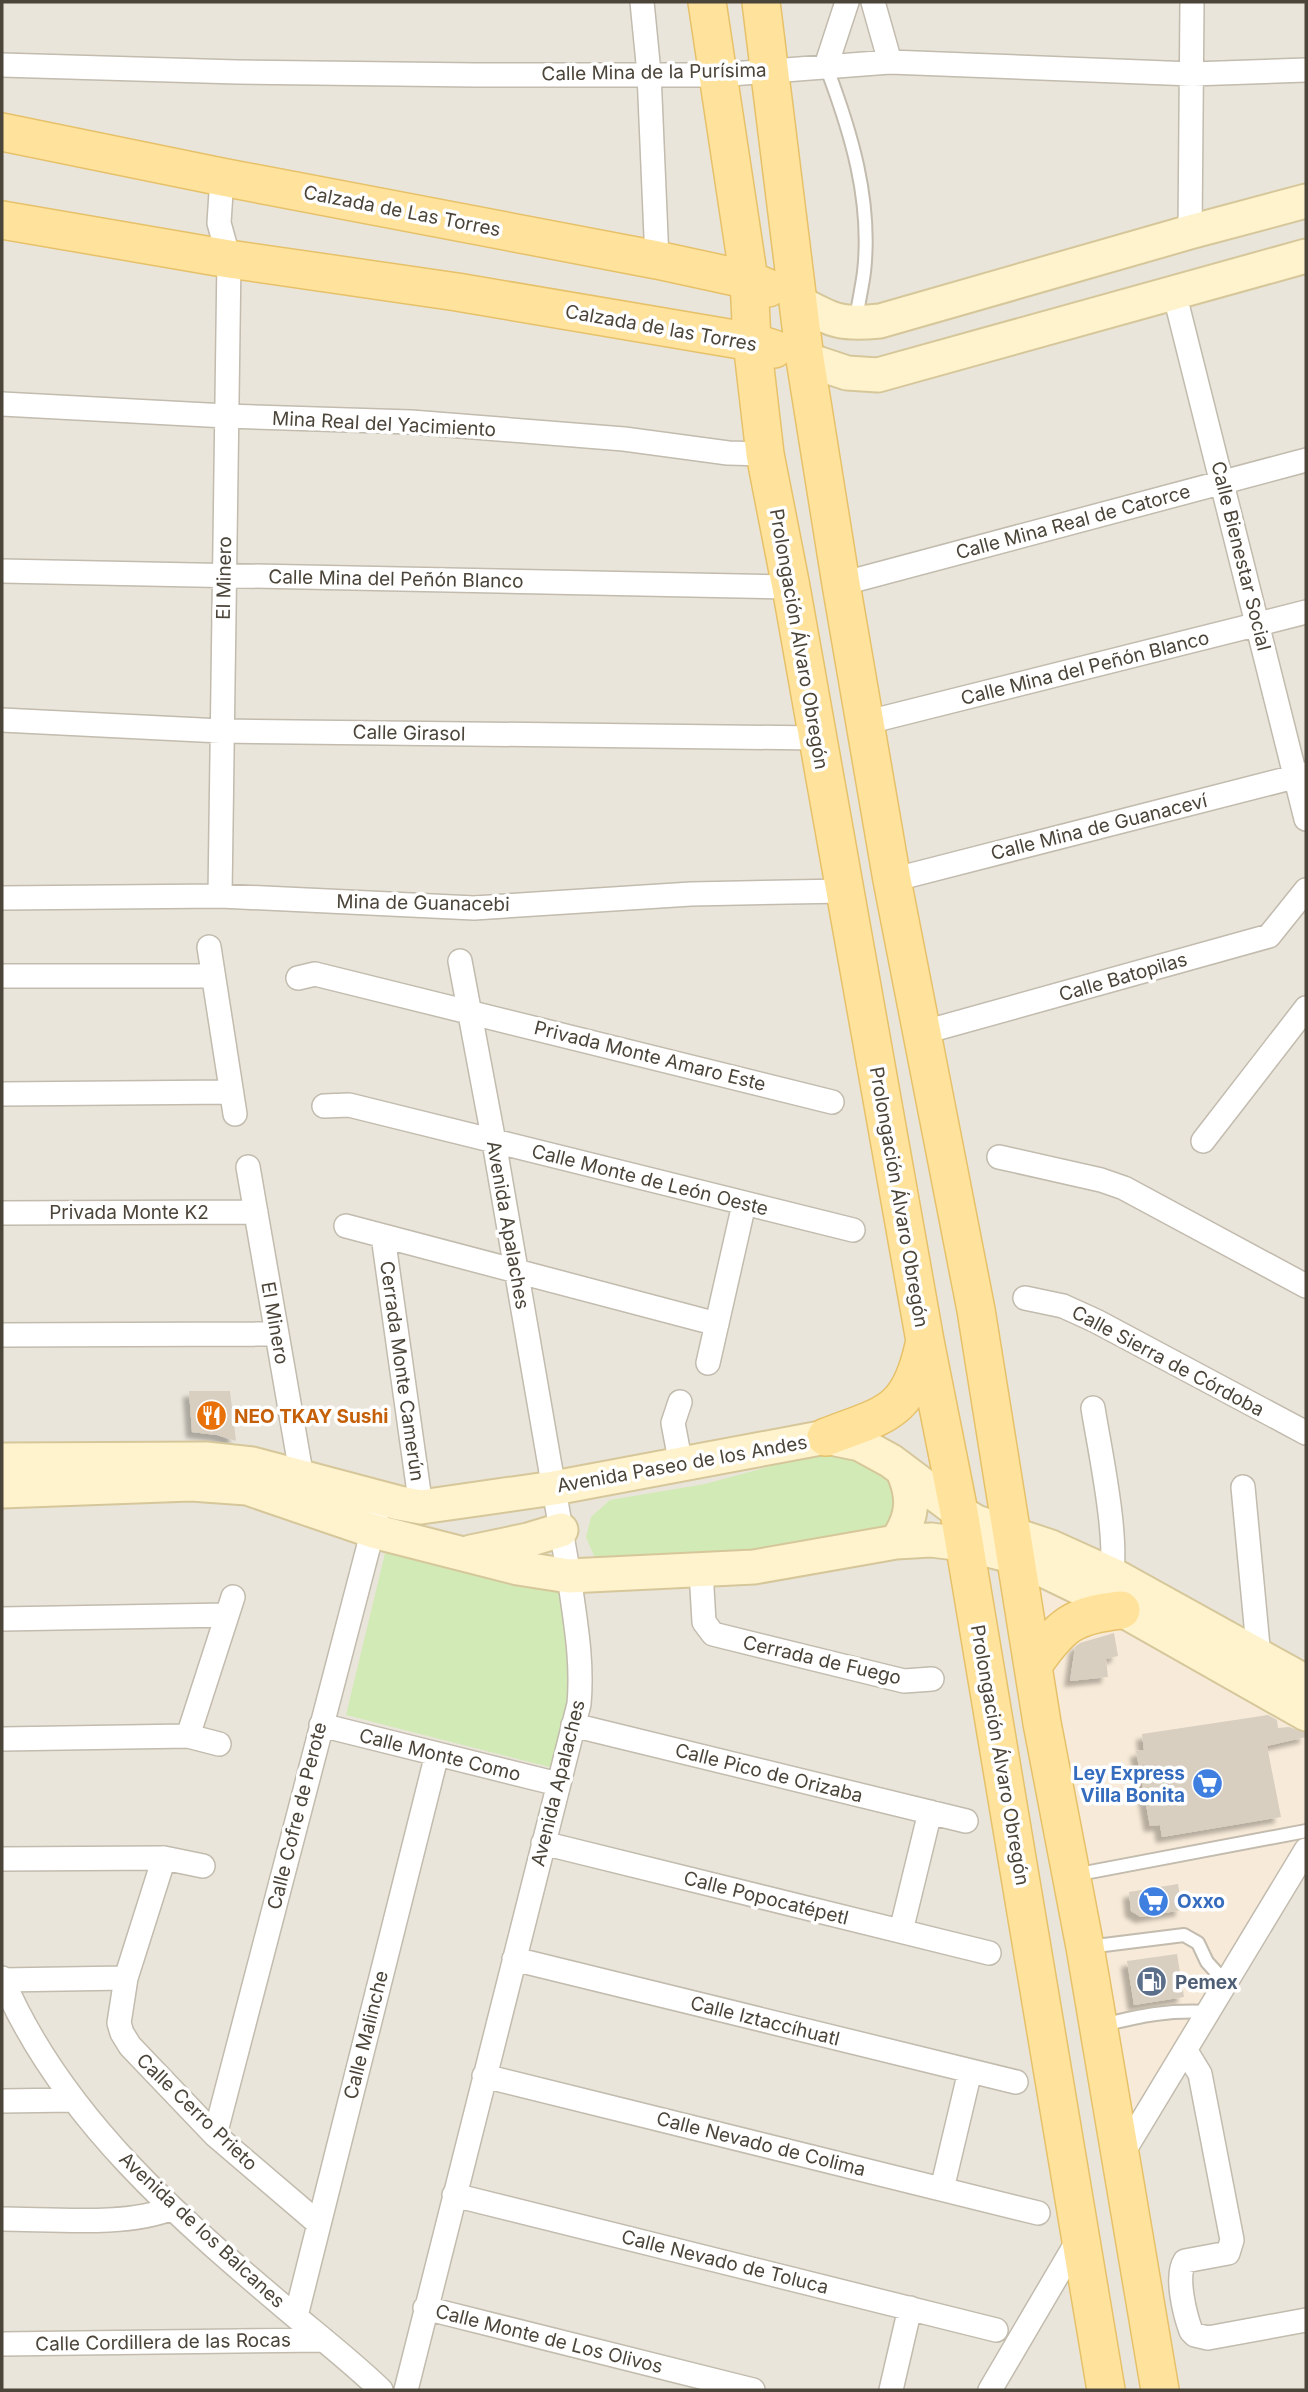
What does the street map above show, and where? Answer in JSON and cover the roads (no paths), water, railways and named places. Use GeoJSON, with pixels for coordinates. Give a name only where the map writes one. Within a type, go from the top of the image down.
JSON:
{"type":"FeatureCollection","features":[{"type":"Feature","properties":{"kind":"main road","name":"Prolongación Álvaro Obregón"},"geometry":{"type":"LineString","coordinates":[[707,2],[750,280],[752,342],[765,454],[962,1528],[1106,2390]]}},
{"type":"Feature","properties":{"kind":"main road"},"geometry":{"type":"LineString","coordinates":[[761,2],[805,359],[864,723],[921,1033],[976,1310],[1042,1723],[1085,1947],[1160,2390]]}},
{"type":"Feature","properties":{"kind":"main road","name":"Calzada de Las Torres"},"geometry":{"type":"LineString","coordinates":[[2,132],[657,260],[750,280],[798,302]]}},
{"type":"Feature","properties":{"kind":"main road","name":"Calzada de las Torres"},"geometry":{"type":"LineString","coordinates":[[2,220],[752,342],[805,359]]}},
{"type":"Feature","properties":{"kind":"main road"},"geometry":{"type":"LineString","coordinates":[[818,746],[849,792],[858,796],[867,794],[874,781]]}},
{"type":"Feature","properties":{"kind":"main road"},"geometry":{"type":"LineString","coordinates":[[826,1437],[879,1417],[900,1402],[918,1374],[924,1332],[944,1306],[962,1303],[976,1310]]}},
{"type":"Feature","properties":{"kind":"main road"},"geometry":{"type":"LineString","coordinates":[[1034,1664],[1052,1638],[1076,1620],[1091,1614],[1112,1595]]}},
{"type":"Feature","properties":{"kind":"street"},"geometry":{"type":"LineString","coordinates":[[642,2],[649,73],[657,260]]}},
{"type":"Feature","properties":{"kind":"street"},"geometry":{"type":"LineString","coordinates":[[826,66],[847,2]]}},
{"type":"Feature","properties":{"kind":"street"},"geometry":{"type":"LineString","coordinates":[[873,2],[890,62]]}},
{"type":"Feature","properties":{"kind":"street"},"geometry":{"type":"LineString","coordinates":[[1190,232],[1192,2]]}},
{"type":"Feature","properties":{"kind":"street","name":"Calle Mina de la Purísima"},"geometry":{"type":"LineString","coordinates":[[2,65],[277,73],[476,75],[718,75],[890,62],[1192,74],[1306,69]]}},
{"type":"Feature","properties":{"kind":"street","name":"El Minero"},"geometry":{"type":"LineString","coordinates":[[220,896],[229,259],[219,223],[222,177]]}},
{"type":"Feature","properties":{"kind":"street"},"geometry":{"type":"LineString","coordinates":[[798,302],[834,321],[880,321],[1306,201]]}},
{"type":"Feature","properties":{"kind":"street","name":"Calzada de las Torres"},"geometry":{"type":"LineString","coordinates":[[805,359],[847,373],[878,375],[1306,256]]}},
{"type":"Feature","properties":{"kind":"street","name":"Calle Bienestar Social"},"geometry":{"type":"LineString","coordinates":[[1174,292],[1259,625],[1301,776],[1306,820]]}},
{"type":"Feature","properties":{"kind":"street","name":"Mina Real del Yacimiento"},"geometry":{"type":"LineString","coordinates":[[2,404],[226,416],[411,422],[624,439],[728,453],[765,454]]}},
{"type":"Feature","properties":{"kind":"street","name":"Calle Mina Real de Catorce"},"geometry":{"type":"LineString","coordinates":[[841,584],[1306,460]]}},
{"type":"Feature","properties":{"kind":"street","name":"Calle Mina del Peñón Blanco"},"geometry":{"type":"LineString","coordinates":[[2,571],[791,587]]}},
{"type":"Feature","properties":{"kind":"street","name":"Calle Mina del Peñón Blanco"},"geometry":{"type":"LineString","coordinates":[[864,723],[1306,612]]}},
{"type":"Feature","properties":{"kind":"street","name":"Calle Girasol"},"geometry":{"type":"LineString","coordinates":[[2,720],[221,730],[818,746]]}},
{"type":"Feature","properties":{"kind":"street","name":"Calle Mina de Guanaceví"},"geometry":{"type":"LineString","coordinates":[[892,880],[1301,776]]}},
{"type":"Feature","properties":{"kind":"street","name":"Calle Batopilas"},"geometry":{"type":"LineString","coordinates":[[921,1033],[1269,936],[1306,890]]}},
{"type":"Feature","properties":{"kind":"street","name":"Mina de Guanacebi"},"geometry":{"type":"LineString","coordinates":[[2,898],[220,896],[474,908],[691,894],[844,891]]}},
{"type":"Feature","properties":{"kind":"street"},"geometry":{"type":"LineString","coordinates":[[2,1094],[233,1103],[209,947]]}},
{"type":"Feature","properties":{"kind":"street","name":"Avenida Apalaches"},"geometry":{"type":"LineString","coordinates":[[406,2390],[579,1704],[581,1664],[569,1576],[517,1272],[460,961]]}},
{"type":"Feature","properties":{"kind":"street","name":"Privada Monte Amaro Este"},"geometry":{"type":"LineString","coordinates":[[298,978],[315,974],[832,1102]]}},
{"type":"Feature","properties":{"kind":"street"},"geometry":{"type":"LineString","coordinates":[[2,976],[213,976]]}},
{"type":"Feature","properties":{"kind":"street"},"geometry":{"type":"LineString","coordinates":[[1203,1141],[1306,1008]]}},
{"type":"Feature","properties":{"kind":"street","name":"Calle Monte de León Oeste"},"geometry":{"type":"LineString","coordinates":[[324,1106],[349,1105],[853,1230]]}},
{"type":"Feature","properties":{"kind":"street"},"geometry":{"type":"LineString","coordinates":[[999,1157],[1101,1180],[1124,1188],[1306,1286]]}},
{"type":"Feature","properties":{"kind":"street","name":"El Minero"},"geometry":{"type":"LineString","coordinates":[[248,1167],[302,1478]]}},
{"type":"Feature","properties":{"kind":"street"},"geometry":{"type":"LineString","coordinates":[[708,1363],[744,1204]]}},
{"type":"Feature","properties":{"kind":"street","name":"Privada Monte K2"},"geometry":{"type":"LineString","coordinates":[[2,1213],[256,1212]]}},
{"type":"Feature","properties":{"kind":"street"},"geometry":{"type":"LineString","coordinates":[[346,1226],[717,1324]]}},
{"type":"Feature","properties":{"kind":"street","name":"Cerrada Monte Camerún"},"geometry":{"type":"LineString","coordinates":[[383,1236],[421,1507]]}},
{"type":"Feature","properties":{"kind":"street","name":"Calle Sierra de Córdoba"},"geometry":{"type":"LineString","coordinates":[[1026,1298],[1063,1306],[1096,1321],[1306,1433]]}},
{"type":"Feature","properties":{"kind":"street"},"geometry":{"type":"LineString","coordinates":[[2,1335],[277,1334]]}},
{"type":"Feature","properties":{"kind":"street"},"geometry":{"type":"LineString","coordinates":[[680,1402],[673,1423],[681,1465]]}},
{"type":"Feature","properties":{"kind":"street"},"geometry":{"type":"LineString","coordinates":[[1094,1408],[1114,1551],[1112,1595]]}},
{"type":"Feature","properties":{"kind":"street","name":"Avenida Paseo de los Andes"},"geometry":{"type":"LineString","coordinates":[[2,1460],[206,1459],[252,1464],[421,1507],[554,1488],[826,1437],[860,1444],[891,1461],[962,1528],[1014,1546],[1252,1668],[1306,1714]]}},
{"type":"Feature","properties":{"kind":"street"},"geometry":{"type":"LineString","coordinates":[[896,1542],[911,1516],[910,1486],[903,1471]]}},
{"type":"Feature","properties":{"kind":"street","name":"Avenida Paseo de los Andes"},"geometry":{"type":"LineString","coordinates":[[2,1491],[191,1484],[235,1486],[270,1494],[373,1531],[518,1568],[569,1576],[754,1567],[896,1542],[931,1540],[962,1528]]}},
{"type":"Feature","properties":{"kind":"street"},"geometry":{"type":"LineString","coordinates":[[1243,1487],[1252,1668]]}},
{"type":"Feature","properties":{"kind":"street","name":"Calle Cofre de Perote"},"geometry":{"type":"LineString","coordinates":[[215,2135],[382,1497]]}},
{"type":"Feature","properties":{"kind":"street"},"geometry":{"type":"LineString","coordinates":[[462,1554],[561,1530]]}},
{"type":"Feature","properties":{"kind":"street","name":"Cerrada de Fuego"},"geometry":{"type":"LineString","coordinates":[[701,1571],[704,1622],[713,1634],[904,1681],[932,1679]]}},
{"type":"Feature","properties":{"kind":"street"},"geometry":{"type":"LineString","coordinates":[[2,1619],[230,1606],[188,1736]]}},
{"type":"Feature","properties":{"kind":"street","name":"Avenida Paseo de los Andes"},"geometry":{"type":"LineString","coordinates":[[1252,1668],[1306,1682]]}},
{"type":"Feature","properties":{"kind":"street","name":"Calle Monte Como"},"geometry":{"type":"LineString","coordinates":[[321,1725],[558,1784]]}},
{"type":"Feature","properties":{"kind":"street","name":"Calle Pico de Orizaba"},"geometry":{"type":"LineString","coordinates":[[573,1725],[966,1821]]}},
{"type":"Feature","properties":{"kind":"street"},"geometry":{"type":"LineString","coordinates":[[2,1739],[188,1736],[219,1744]]}},
{"type":"Feature","properties":{"kind":"street","name":"Calle Malinche"},"geometry":{"type":"LineString","coordinates":[[296,2316],[437,1754]]}},
{"type":"Feature","properties":{"kind":"street"},"geometry":{"type":"LineString","coordinates":[[901,1931],[930,1812]]}},
{"type":"Feature","properties":{"kind":"street","name":"Calle Popocatépetl"},"geometry":{"type":"LineString","coordinates":[[543,1843],[989,1953]]}},
{"type":"Feature","properties":{"kind":"street"},"geometry":{"type":"LineString","coordinates":[[1121,2156],[1306,1850]]}},
{"type":"Feature","properties":{"kind":"street"},"geometry":{"type":"LineString","coordinates":[[2,1859],[164,1858],[203,1867]]}},
{"type":"Feature","properties":{"kind":"street","name":"Calle Cerro Prieto"},"geometry":{"type":"LineString","coordinates":[[164,1858],[126,1978],[120,2012],[122,2033],[130,2046],[215,2135],[318,2223]]}},
{"type":"Feature","properties":{"kind":"street","name":"Calle Iztaccíhuatl"},"geometry":{"type":"LineString","coordinates":[[514,1959],[1016,2082]]}},
{"type":"Feature","properties":{"kind":"street"},"geometry":{"type":"LineString","coordinates":[[2,1979],[126,1978]]}},
{"type":"Feature","properties":{"kind":"street","name":"Avenida de los Balcanes"},"geometry":{"type":"LineString","coordinates":[[2,1979],[32,2035],[73,2100],[121,2155],[172,2208],[381,2390]]}},
{"type":"Feature","properties":{"kind":"street"},"geometry":{"type":"LineString","coordinates":[[1186,2051],[1200,2074],[1232,2240],[1228,2253],[1185,2261],[1182,2266],[1180,2278],[1191,2332],[1208,2338],[1306,2320]]}},
{"type":"Feature","properties":{"kind":"street"},"geometry":{"type":"LineString","coordinates":[[942,2189],[970,2071]]}},
{"type":"Feature","properties":{"kind":"street","name":"Calle Nevado de Colima"},"geometry":{"type":"LineString","coordinates":[[484,2076],[1038,2213]]}},
{"type":"Feature","properties":{"kind":"street"},"geometry":{"type":"LineString","coordinates":[[2,2101],[73,2100]]}},
{"type":"Feature","properties":{"kind":"street","name":"Calle Nevado de Toluca"},"geometry":{"type":"LineString","coordinates":[[454,2195],[996,2330]]}},
{"type":"Feature","properties":{"kind":"street"},"geometry":{"type":"LineString","coordinates":[[2,2219],[128,2219],[155,2216],[172,2208]]}},
{"type":"Feature","properties":{"kind":"street"},"geometry":{"type":"LineString","coordinates":[[990,2390],[1081,2235]]}},
{"type":"Feature","properties":{"kind":"street","name":"Calle Monte de Los Olivos"},"geometry":{"type":"LineString","coordinates":[[425,2308],[754,2390]]}},
{"type":"Feature","properties":{"kind":"street"},"geometry":{"type":"LineString","coordinates":[[891,2390],[910,2308]]}},
{"type":"Feature","properties":{"kind":"street","name":"Calle Cordillera de las Rocas"},"geometry":{"type":"LineString","coordinates":[[2,2344],[324,2340]]}},
{"type":"Feature","properties":{"kind":"lane"},"geometry":{"type":"LineString","coordinates":[[826,66],[852,138],[862,185],[864,271],[855,323]]}},
{"type":"Feature","properties":{"kind":"lane"},"geometry":{"type":"LineString","coordinates":[[1071,1875],[1306,1831]]}},
{"type":"Feature","properties":{"kind":"lane"},"geometry":{"type":"LineString","coordinates":[[1085,1947],[1184,1936],[1198,1942],[1206,1962],[1227,1984]]}},
{"type":"Feature","properties":{"kind":"lane"},"geometry":{"type":"LineString","coordinates":[[1097,2026],[1153,2013],[1210,2012]]}},
{"type":"Feature","properties":{"kind":"place","name":"NEO TKAY Sushi"},"geometry":{"type":"Point","coordinates":[211,1416]}},
{"type":"Feature","properties":{"kind":"place","name":"Ley Express Villa Bonita"},"geometry":{"type":"Point","coordinates":[1208,1784]}},
{"type":"Feature","properties":{"kind":"place","name":"Oxxo"},"geometry":{"type":"Point","coordinates":[1154,1901]}},
{"type":"Feature","properties":{"kind":"place","name":"Pemex"},"geometry":{"type":"Point","coordinates":[1152,1982]}}]}
